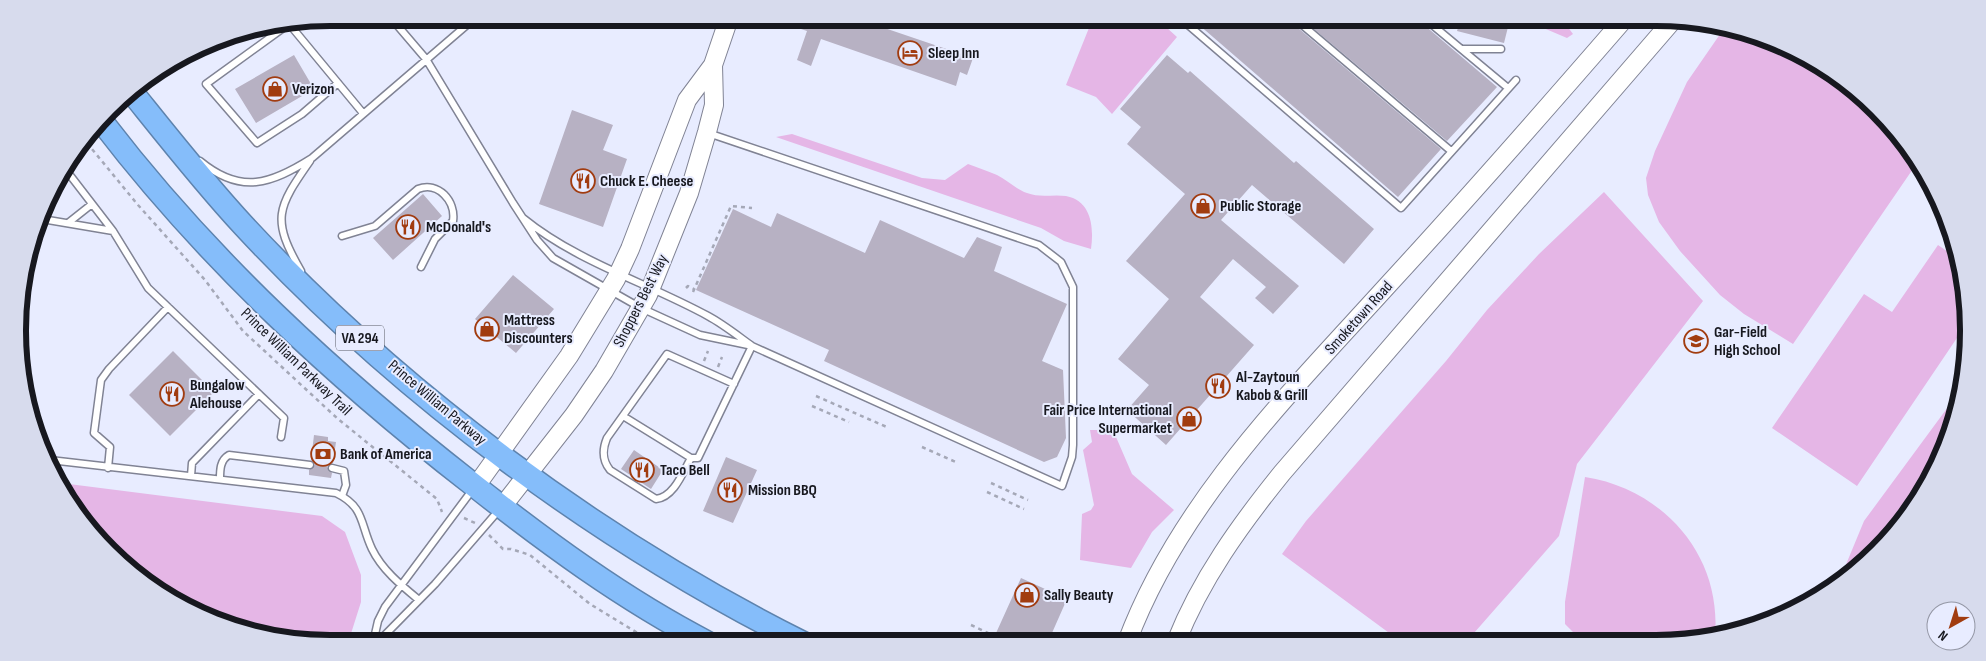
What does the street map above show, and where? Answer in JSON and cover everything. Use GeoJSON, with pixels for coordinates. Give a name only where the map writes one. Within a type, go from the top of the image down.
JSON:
{"type":"FeatureCollection","features":[{"type":"Feature","properties":{"kind":"highway","name":"Prince William Parkway"},"geometry":{"type":"LineString","coordinates":[[136,97],[244,226],[316,298],[377,354],[499,455],[669,569],[740,611],[787,635]]}},
{"type":"Feature","properties":{"kind":"highway","name":"VA 294"},"geometry":{"type":"LineString","coordinates":[[105,126],[165,198],[221,261],[290,330],[398,426],[502,507],[598,577],[694,635]]}},
{"type":"Feature","properties":{"kind":"main road","name":"Shoppers Best Way"},"geometry":{"type":"LineString","coordinates":[[476,486],[569,356],[619,273],[687,100],[713,66],[726,26]]}},
{"type":"Feature","properties":{"kind":"main road","name":"Smoketown Road"},"geometry":{"type":"LineString","coordinates":[[1130,635],[1171,551],[1214,487],[1332,347],[1618,26]]}},
{"type":"Feature","properties":{"kind":"main road"},"geometry":{"type":"LineString","coordinates":[[1179,635],[1198,594],[1222,553],[1249,513],[1282,472],[1667,27]]}},
{"type":"Feature","properties":{"kind":"main road","name":"Shoppers Best Way"},"geometry":{"type":"LineString","coordinates":[[502,507],[594,386],[651,288],[689,193],[707,132],[714,104],[713,66]]}},
{"type":"Feature","properties":{"kind":"lane"},"geometry":{"type":"LineString","coordinates":[[397,26],[426,59],[537,240],[553,258],[641,308],[700,335],[752,346]]}},
{"type":"Feature","properties":{"kind":"lane"},"geometry":{"type":"LineString","coordinates":[[156,122],[227,179],[262,182],[280,177],[312,158],[362,112],[465,26]]}},
{"type":"Feature","properties":{"kind":"lane"},"geometry":{"type":"LineString","coordinates":[[1189,26],[1401,208],[1516,80]]}},
{"type":"Feature","properties":{"kind":"lane"},"geometry":{"type":"LineString","coordinates":[[1303,26],[1451,151]]}},
{"type":"Feature","properties":{"kind":"lane"},"geometry":{"type":"LineString","coordinates":[[1434,26],[1508,88]]}},
{"type":"Feature","properties":{"kind":"lane"},"geometry":{"type":"LineString","coordinates":[[292,29],[362,112]]}},
{"type":"Feature","properties":{"kind":"lane"},"geometry":{"type":"LineString","coordinates":[[279,31],[206,84],[256,143],[302,114],[338,83]]}},
{"type":"Feature","properties":{"kind":"lane"},"geometry":{"type":"LineString","coordinates":[[1462,49],[1501,49]]}},
{"type":"Feature","properties":{"kind":"lane"},"geometry":{"type":"LineString","coordinates":[[523,218],[548,236],[619,273],[709,316],[752,346],[1062,486],[1074,445],[1074,298],[1068,274],[1061,262],[1039,245],[707,132]]}},
{"type":"Feature","properties":{"kind":"lane"},"geometry":{"type":"LineString","coordinates":[[312,158],[289,191],[281,225],[286,244],[316,298]]}},
{"type":"Feature","properties":{"kind":"lane"},"geometry":{"type":"LineString","coordinates":[[69,174],[113,231],[148,288],[284,418],[281,437]]}},
{"type":"Feature","properties":{"kind":"lane"},"geometry":{"type":"LineString","coordinates":[[342,236],[375,226],[418,189],[425,186],[432,187],[448,198],[453,205],[453,221],[435,239],[421,268]]}},
{"type":"Feature","properties":{"kind":"lane"},"geometry":{"type":"LineString","coordinates":[[68,223],[92,204]]}},
{"type":"Feature","properties":{"kind":"lane"},"geometry":{"type":"LineString","coordinates":[[47,220],[113,231]]}},
{"type":"Feature","properties":{"kind":"lane"},"geometry":{"type":"LineString","coordinates":[[108,468],[110,447],[94,433],[101,380],[109,369],[168,307]]}},
{"type":"Feature","properties":{"kind":"lane"},"geometry":{"type":"LineString","coordinates":[[623,416],[691,458],[698,458],[752,346]]}},
{"type":"Feature","properties":{"kind":"lane"},"geometry":{"type":"LineString","coordinates":[[691,458],[667,495],[662,498],[651,497],[617,476],[606,464],[604,446],[667,354],[734,384]]}},
{"type":"Feature","properties":{"kind":"lane"},"geometry":{"type":"LineString","coordinates":[[191,476],[192,463],[259,394]]}},
{"type":"Feature","properties":{"kind":"lane"},"geometry":{"type":"LineString","coordinates":[[220,479],[222,463],[224,458],[229,455],[310,465]]}},
{"type":"Feature","properties":{"kind":"lane"},"geometry":{"type":"LineString","coordinates":[[56,461],[108,468],[326,490],[342,496],[357,509],[364,520],[372,550],[401,586],[419,600]]}},
{"type":"Feature","properties":{"kind":"lane"},"geometry":{"type":"LineString","coordinates":[[332,468],[344,471],[346,485],[342,496]]}},
{"type":"Feature","properties":{"kind":"lane"},"geometry":{"type":"LineString","coordinates":[[375,635],[381,613],[476,486]]}},
{"type":"Feature","properties":{"kind":"lane"},"geometry":{"type":"LineString","coordinates":[[385,635],[480,535],[502,507]]}},
{"type":"Feature","properties":{"kind":"path","name":"Prince William Parkway Trail"},"geometry":{"type":"LineString","coordinates":[[89,145],[138,205],[202,276],[243,331],[338,420],[432,495],[440,504],[441,512],[444,512]]}},
{"type":"Feature","properties":{"kind":"path"},"geometry":{"type":"LineString","coordinates":[[686,288],[688,286],[693,290],[731,206],[752,208]]}},
{"type":"Feature","properties":{"kind":"path"},"geometry":{"type":"LineString","coordinates":[[816,396],[889,428]]}},
{"type":"Feature","properties":{"kind":"path"},"geometry":{"type":"LineString","coordinates":[[812,406],[849,422]]}},
{"type":"Feature","properties":{"kind":"path"},"geometry":{"type":"LineString","coordinates":[[870,420],[873,413]]}},
{"type":"Feature","properties":{"kind":"path"},"geometry":{"type":"LineString","coordinates":[[922,447],[958,463]]}},
{"type":"Feature","properties":{"kind":"path"},"geometry":{"type":"LineString","coordinates":[[991,483],[1028,500]]}},
{"type":"Feature","properties":{"kind":"path"},"geometry":{"type":"LineString","coordinates":[[987,492],[1024,509]]}},
{"type":"Feature","properties":{"kind":"path"},"geometry":{"type":"LineString","coordinates":[[501,546],[503,549],[512,549],[530,555],[590,604],[641,635]]}},
{"type":"Feature","properties":{"kind":"path"},"geometry":{"type":"LineString","coordinates":[[971,625],[988,633]]}},
{"type":"Feature","properties":{"kind":"shaded area"},"geometry":{"type":"Polygon","coordinates":[[[1090,26],[1165,26],[1177,37],[1112,114],[1096,97],[1066,85],[1090,26]]]}},
{"type":"Feature","properties":{"kind":"shaded area"},"geometry":{"type":"Polygon","coordinates":[[[1539,26],[1567,26],[1573,34],[1567,38],[1539,26]]]}},
{"type":"Feature","properties":{"kind":"shaded area"},"geometry":{"type":"Polygon","coordinates":[[[1721,33],[1772,49],[1808,67],[1841,89],[1871,115],[1897,145],[1913,169],[1793,344],[1744,314],[1720,295],[1680,251],[1659,222],[1648,195],[1646,178],[1655,151],[1687,82],[1721,33]]]}},
{"type":"Feature","properties":{"kind":"shaded area"},"geometry":{"type":"Polygon","coordinates":[[[792,134],[922,178],[945,180],[968,164],[997,175],[1027,193],[1066,196],[1075,199],[1086,209],[1089,217],[1092,233],[1091,249],[1064,241],[1041,228],[776,137],[792,134]]]}},
{"type":"Feature","properties":{"kind":"shaded area"},"geometry":{"type":"Polygon","coordinates":[[[1604,192],[1703,301],[1577,464],[1559,536],[1472,635],[1392,635],[1282,554],[1306,521],[1446,361],[1487,310],[1539,254],[1604,192]]]}},
{"type":"Feature","properties":{"kind":"shaded area"},"geometry":{"type":"Polygon","coordinates":[[[1938,245],[1949,253],[1957,291],[1960,334],[1857,486],[1772,428],[1864,294],[1892,312],[1938,245]]]}},
{"type":"Feature","properties":{"kind":"shaded area"},"geometry":{"type":"Polygon","coordinates":[[[1950,404],[1937,447],[1919,483],[1897,516],[1871,546],[1844,569],[1864,521],[1950,404]]]}},
{"type":"Feature","properties":{"kind":"shaded area"},"geometry":{"type":"Polygon","coordinates":[[[1090,430],[1113,430],[1132,474],[1174,510],[1152,532],[1131,568],[1080,560],[1082,514],[1091,510],[1094,505],[1083,450],[1092,442],[1090,430]]]}},
{"type":"Feature","properties":{"kind":"shaded area"},"geometry":{"type":"Polygon","coordinates":[[[1585,477],[1613,484],[1639,496],[1662,511],[1682,531],[1698,553],[1709,579],[1715,606],[1715,629],[1656,635],[1592,635],[1574,633],[1565,624],[1565,602],[1585,477]]]}},
{"type":"Feature","properties":{"kind":"shaded area"},"geometry":{"type":"Polygon","coordinates":[[[68,484],[322,516],[345,532],[361,575],[361,602],[351,635],[311,634],[271,629],[214,612],[161,583],[115,546],[89,516],[68,484]]]}},
{"type":"Feature","properties":{"kind":"building","name":"Sleep Inn"},"geometry":{"type":"Polygon","coordinates":[[[799,26],[879,26],[973,58],[967,75],[960,72],[956,86],[821,39],[811,66],[797,60],[807,31],[798,28],[799,26]]]}},
{"type":"Feature","properties":{"kind":"building"},"geometry":{"type":"Polygon","coordinates":[[[1200,26],[1296,26],[1441,149],[1398,197],[1200,26]]]}},
{"type":"Feature","properties":{"kind":"building"},"geometry":{"type":"Polygon","coordinates":[[[1310,26],[1425,26],[1497,87],[1447,141],[1310,26]]]}},
{"type":"Feature","properties":{"kind":"building"},"geometry":{"type":"Polygon","coordinates":[[[1459,26],[1508,27],[1504,43],[1457,31],[1459,26]]]}},
{"type":"Feature","properties":{"kind":"building","name":"Verizon"},"geometry":{"type":"Polygon","coordinates":[[[294,55],[314,89],[256,123],[235,89],[294,55]]]}},
{"type":"Feature","properties":{"kind":"building"},"geometry":{"type":"Polygon","coordinates":[[[1167,55],[1188,73],[1190,71],[1294,163],[1296,161],[1374,229],[1344,264],[1252,185],[1221,220],[1299,286],[1273,314],[1255,298],[1266,287],[1233,259],[1200,297],[1254,345],[1166,445],[1127,410],[1149,385],[1118,359],[1169,299],[1126,261],[1185,194],[1127,144],[1141,127],[1120,109],[1167,55]]]}},
{"type":"Feature","properties":{"kind":"building","name":"Chuck E. Cheese"},"geometry":{"type":"Polygon","coordinates":[[[572,110],[613,125],[603,150],[627,159],[603,227],[539,204],[572,110]]]}},
{"type":"Feature","properties":{"kind":"building","name":"McDonald's"},"geometry":{"type":"Polygon","coordinates":[[[423,194],[442,216],[393,260],[373,238],[423,194]]]}},
{"type":"Feature","properties":{"kind":"building"},"geometry":{"type":"Polygon","coordinates":[[[733,209],[771,227],[777,213],[865,253],[880,220],[964,258],[977,237],[1002,247],[994,271],[1067,304],[1042,361],[1063,370],[1066,438],[1057,457],[1044,462],[824,361],[829,350],[696,290],[733,209]]]}},
{"type":"Feature","properties":{"kind":"building"},"geometry":{"type":"Polygon","coordinates":[[[513,275],[554,309],[516,353],[475,319],[513,275]]]}},
{"type":"Feature","properties":{"kind":"building","name":"Bungalow Alehouse"},"geometry":{"type":"Polygon","coordinates":[[[173,351],[214,392],[170,436],[129,395],[173,351]]]}},
{"type":"Feature","properties":{"kind":"building","name":"Bank of America"},"geometry":{"type":"Polygon","coordinates":[[[314,435],[328,437],[328,441],[336,442],[333,463],[327,467],[332,473],[331,478],[309,475],[309,470],[315,465],[311,460],[314,435]]]}},
{"type":"Feature","properties":{"kind":"building","name":"Taco Bell"},"geometry":{"type":"Polygon","coordinates":[[[634,450],[663,470],[651,489],[621,469],[634,450]]]}},
{"type":"Feature","properties":{"kind":"building","name":"Mission BBQ"},"geometry":{"type":"Polygon","coordinates":[[[726,457],[757,470],[733,523],[703,511],[726,457]]]}},
{"type":"Feature","properties":{"kind":"building"},"geometry":{"type":"Polygon","coordinates":[[[1021,578],[1067,599],[1051,635],[995,635],[1021,578]]]}},
{"type":"Feature","properties":{"kind":"place","name":"Sleep Inn"},"geometry":{"type":"Point","coordinates":[910,53]}},
{"type":"Feature","properties":{"kind":"place","name":"Verizon"},"geometry":{"type":"Point","coordinates":[275,89]}},
{"type":"Feature","properties":{"kind":"place","name":"Chuck E. Cheese"},"geometry":{"type":"Point","coordinates":[583,181]}},
{"type":"Feature","properties":{"kind":"place","name":"Public Storage"},"geometry":{"type":"Point","coordinates":[1203,206]}},
{"type":"Feature","properties":{"kind":"place","name":"McDonald's"},"geometry":{"type":"Point","coordinates":[408,227]}},
{"type":"Feature","properties":{"kind":"place","name":"Mattress Discounters"},"geometry":{"type":"Point","coordinates":[487,329]}},
{"type":"Feature","properties":{"kind":"place","name":"Gar-Field High School"},"geometry":{"type":"Point","coordinates":[1696,341]}},
{"type":"Feature","properties":{"kind":"place","name":"Al-Zaytoun Kabob & Grill"},"geometry":{"type":"Point","coordinates":[1218,386]}},
{"type":"Feature","properties":{"kind":"place","name":"Bungalow Alehouse"},"geometry":{"type":"Point","coordinates":[172,394]}},
{"type":"Feature","properties":{"kind":"place","name":"Fair Price International Supermarket"},"geometry":{"type":"Point","coordinates":[1189,419]}},
{"type":"Feature","properties":{"kind":"place","name":"Bank of America"},"geometry":{"type":"Point","coordinates":[323,454]}},
{"type":"Feature","properties":{"kind":"place","name":"Taco Bell"},"geometry":{"type":"Point","coordinates":[642,470]}},
{"type":"Feature","properties":{"kind":"place","name":"Mission BBQ"},"geometry":{"type":"Point","coordinates":[730,490]}},
{"type":"Feature","properties":{"kind":"place","name":"Sally Beauty"},"geometry":{"type":"Point","coordinates":[1027,595]}}]}
